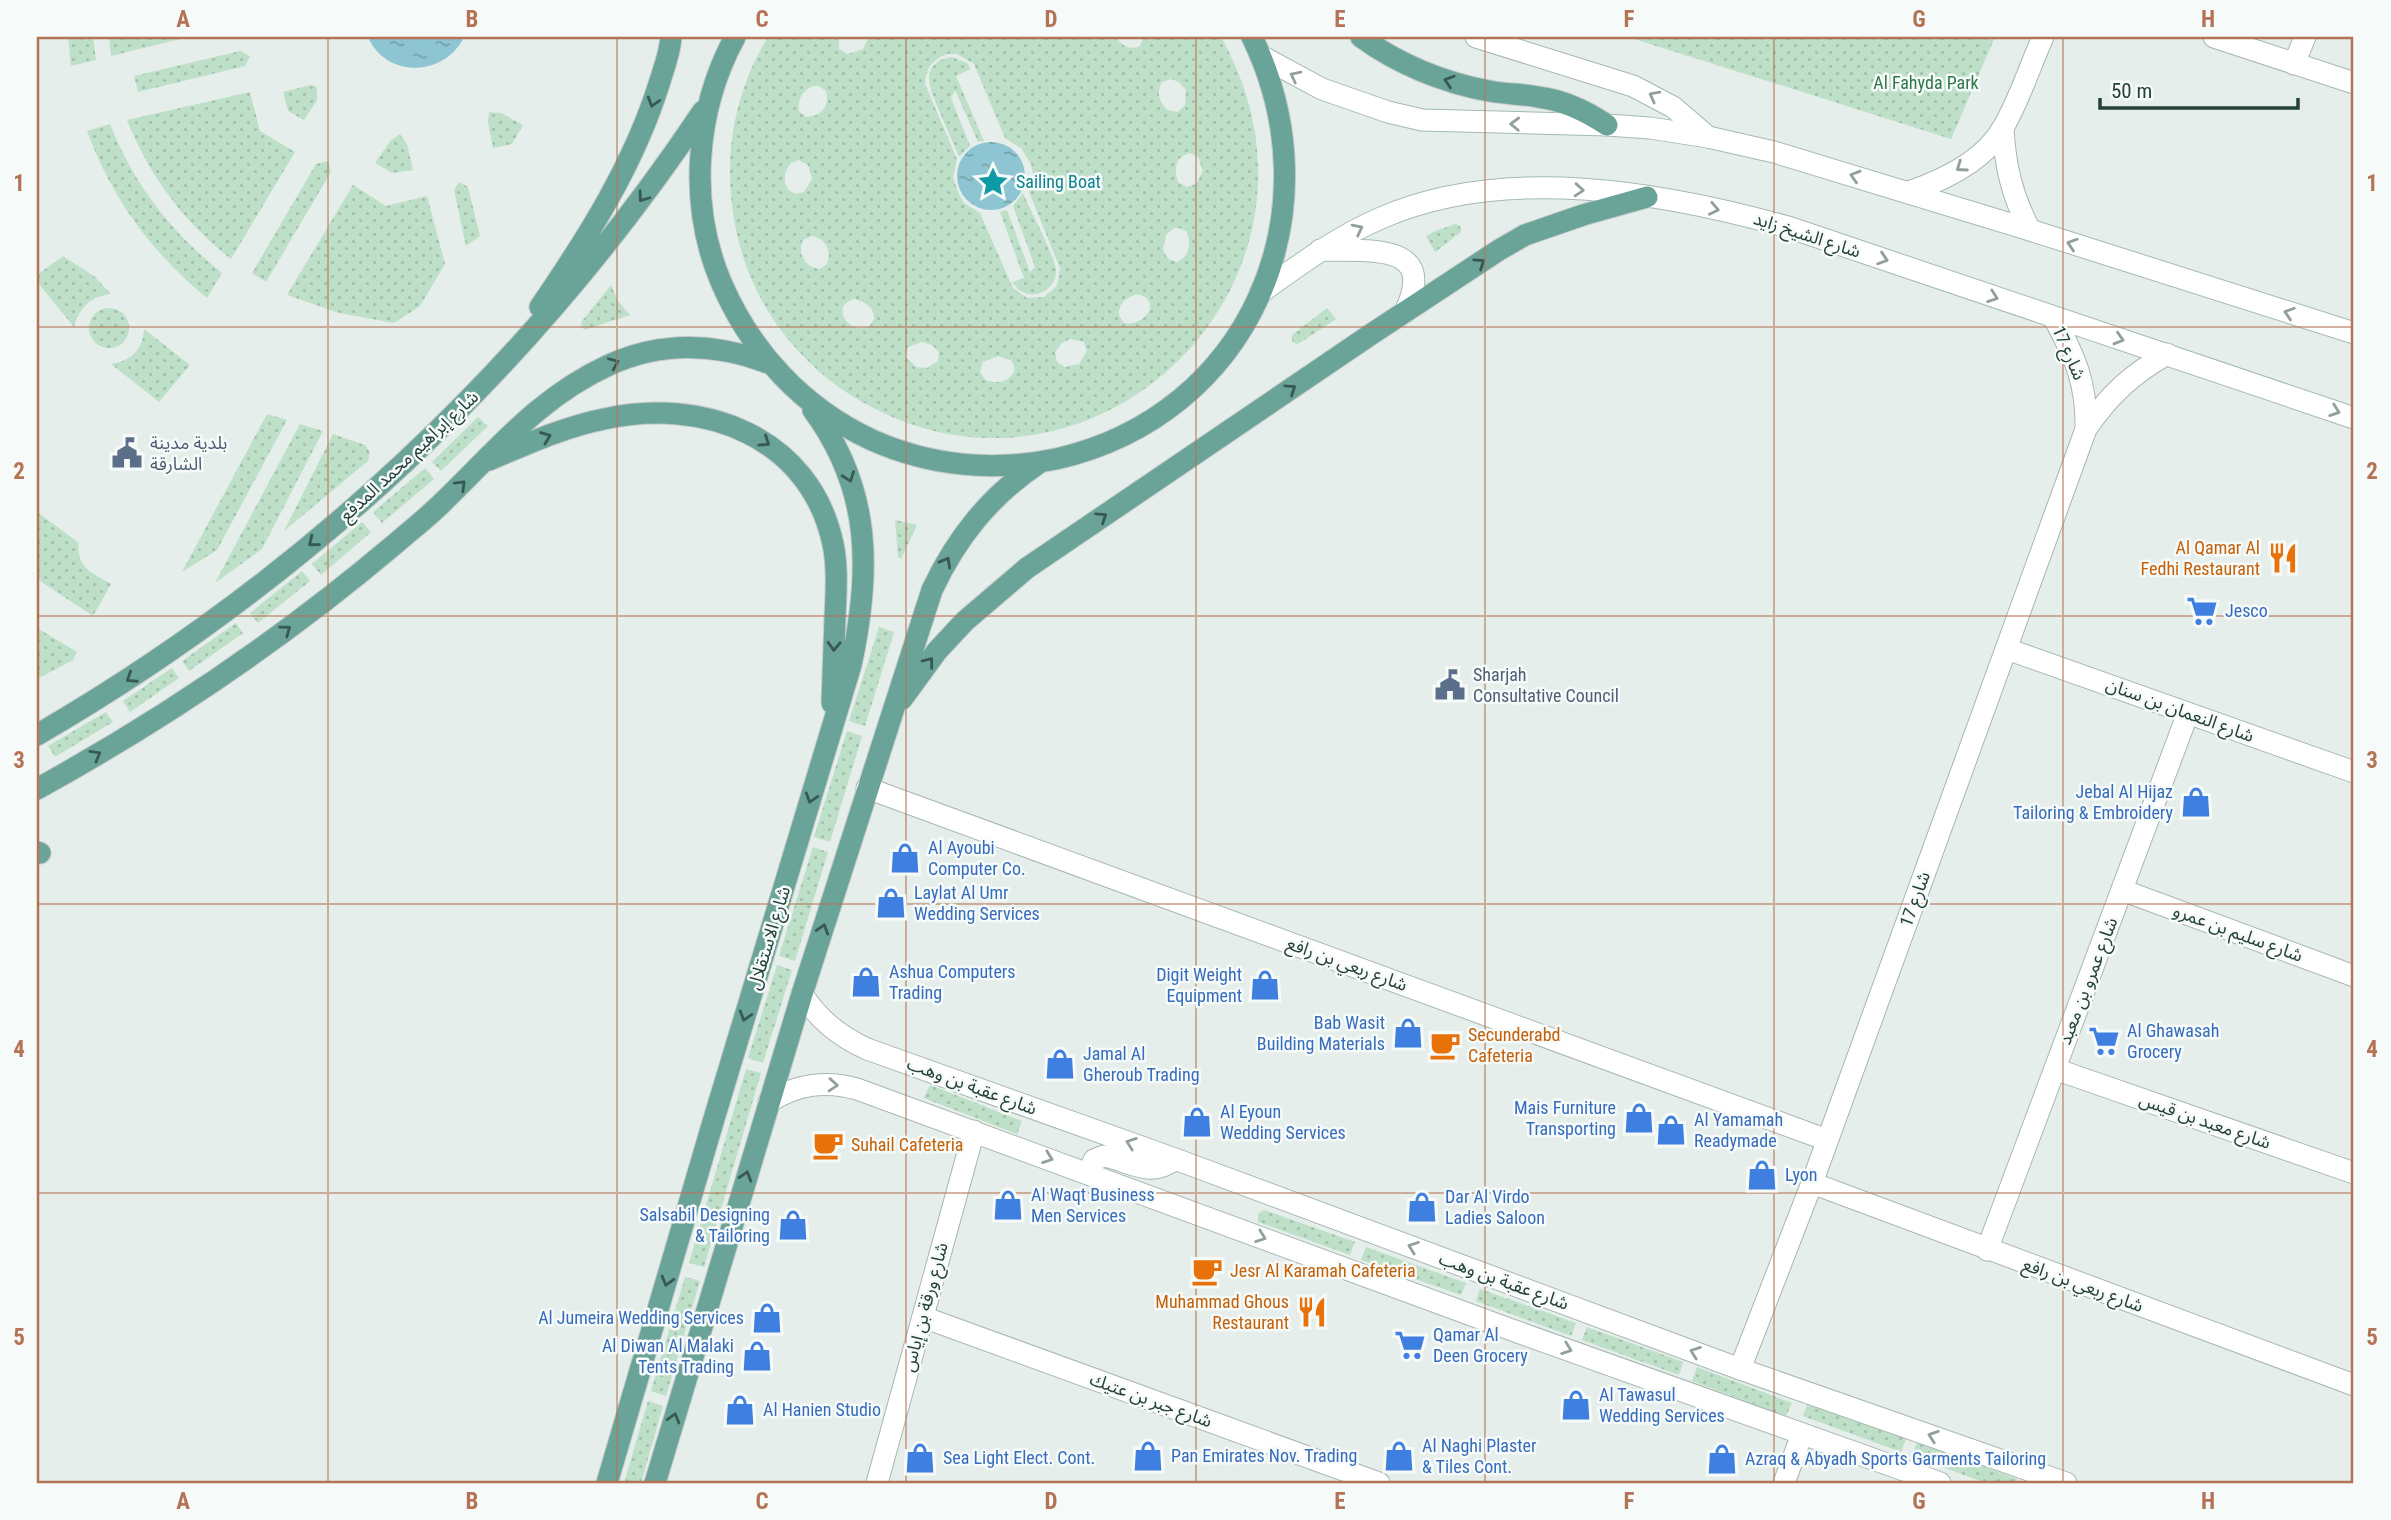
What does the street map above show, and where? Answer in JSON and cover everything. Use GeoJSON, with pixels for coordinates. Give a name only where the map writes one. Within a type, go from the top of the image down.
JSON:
{"type":"FeatureCollection","features":[{"type":"Feature","properties":{"kind":"main road"},"geometry":{"type":"LineString","coordinates":[[490,380],[574,257],[630,160],[649,116],[671,37]]}},
{"type":"Feature","properties":{"kind":"main road"},"geometry":{"type":"LineString","coordinates":[[735,37],[718,74],[710,101],[700,170],[707,239],[717,273],[731,305],[748,335],[769,363],[803,397],[828,416],[855,432],[914,456],[976,466],[1040,462],[1075,454],[1109,442],[1141,426],[1199,382],[1244,326],[1260,293],[1278,242],[1286,188],[1285,148],[1279,107],[1256,46]]}},
{"type":"Feature","properties":{"kind":"main road"},"geometry":{"type":"LineString","coordinates":[[1361,37],[1427,73],[1490,91],[1558,101],[1592,115],[1607,125]]}},
{"type":"Feature","properties":{"kind":"main road","name":"شارع إبراهيم محمد المدفع"},"geometry":{"type":"LineString","coordinates":[[37,735],[172,651],[290,561],[396,471],[490,380],[606,246],[710,101]]}},
{"type":"Feature","properties":{"kind":"main road"},"geometry":{"type":"LineString","coordinates":[[889,718],[937,652],[965,621],[1027,568],[1499,250],[1525,235],[1647,197]]}},
{"type":"Feature","properties":{"kind":"main road"},"geometry":{"type":"LineString","coordinates":[[37,789],[175,707],[294,624],[441,504],[512,431],[581,379],[640,353],[673,348],[706,347],[739,352],[769,363]]}},
{"type":"Feature","properties":{"kind":"main road","name":"شارع الاستقلال"},"geometry":{"type":"LineString","coordinates":[[607,1483],[859,631],[865,561],[857,502],[844,464],[821,421],[803,397]]}},
{"type":"Feature","properties":{"kind":"main road"},"geometry":{"type":"LineString","coordinates":[[483,462],[578,425],[638,414],[699,417],[729,424],[770,445],[788,461],[812,491],[821,508],[833,545],[836,584],[831,733]]}},
{"type":"Feature","properties":{"kind":"main road"},"geometry":{"type":"LineString","coordinates":[[655,1483],[802,994],[932,590],[959,540],[995,497],[1040,462]]}},
{"type":"Feature","properties":{"kind":"street"},"geometry":{"type":"LineString","coordinates":[[718,74],[722,37]]}},
{"type":"Feature","properties":{"kind":"street"},"geometry":{"type":"LineString","coordinates":[[1476,37],[1633,86],[1673,107],[1708,137]]}},
{"type":"Feature","properties":{"kind":"street"},"geometry":{"type":"LineString","coordinates":[[1909,192],[1937,182],[1962,168],[2003,128],[2043,37]]}},
{"type":"Feature","properties":{"kind":"street"},"geometry":{"type":"LineString","coordinates":[[2214,37],[2354,83]]}},
{"type":"Feature","properties":{"kind":"street"},"geometry":{"type":"LineString","coordinates":[[2294,64],[2305,37]]}},
{"type":"Feature","properties":{"kind":"street"},"geometry":{"type":"LineString","coordinates":[[1256,46],[1291,74],[1333,93],[1388,112],[1422,120],[1607,125],[1708,137],[1774,152],[2354,333]]}},
{"type":"Feature","properties":{"kind":"street"},"geometry":{"type":"LineString","coordinates":[[2003,128],[2009,181],[2017,206],[2030,230]]}},
{"type":"Feature","properties":{"kind":"street","name":"شارع الشيخ زايد"},"geometry":{"type":"LineString","coordinates":[[1260,293],[1320,250],[1384,217],[1419,205],[1472,194],[1526,189],[1566,188],[1647,197],[1741,215],[1788,228],[2354,418]]}},
{"type":"Feature","properties":{"kind":"street"},"geometry":{"type":"LineString","coordinates":[[1320,250],[1383,252],[1400,257],[1412,268],[1416,285],[1405,312]]}},
{"type":"Feature","properties":{"kind":"street","name":"شارع 17"},"geometry":{"type":"LineString","coordinates":[[2054,318],[2077,363],[2084,387],[2086,429]]}},
{"type":"Feature","properties":{"kind":"street","name":"شارع 17"},"geometry":{"type":"LineString","coordinates":[[1740,1369],[1812,1182],[2086,429],[2118,388],[2140,369],[2167,354]]}},
{"type":"Feature","properties":{"kind":"street","name":"شارع النعمان بن سنان"},"geometry":{"type":"LineString","coordinates":[[2007,649],[2354,772]]}},
{"type":"Feature","properties":{"kind":"street","name":"شارع عمرو بن معبد"},"geometry":{"type":"LineString","coordinates":[[1987,1250],[2188,713]]}},
{"type":"Feature","properties":{"kind":"street","name":"شارع ربعي بن رافع"},"geometry":{"type":"LineString","coordinates":[[867,788],[1827,1140]]}},
{"type":"Feature","properties":{"kind":"street","name":"شارع سليم بن عمرو"},"geometry":{"type":"LineString","coordinates":[[2122,890],[2354,976]]}},
{"type":"Feature","properties":{"kind":"street","name":"شارع عقبة بن وهب"},"geometry":{"type":"LineString","coordinates":[[802,994],[836,1033],[867,1049],[1175,1159],[1740,1369],[2066,1483]]}},
{"type":"Feature","properties":{"kind":"street","name":"شارع معبد بن قيس"},"geometry":{"type":"LineString","coordinates":[[2055,1069],[2354,1173]]}},
{"type":"Feature","properties":{"kind":"street"},"geometry":{"type":"LineString","coordinates":[[769,1102],[789,1091],[811,1085],[842,1085],[1940,1483]]}},
{"type":"Feature","properties":{"kind":"street","name":"شارع ورقة بن إياس"},"geometry":{"type":"LineString","coordinates":[[877,1483],[974,1131]]}},
{"type":"Feature","properties":{"kind":"street"},"geometry":{"type":"LineString","coordinates":[[1094,1175],[1094,1160],[1104,1156],[1150,1169],[1168,1165],[1175,1159]]}},
{"type":"Feature","properties":{"kind":"street","name":"شارع ربعي بن رافع"},"geometry":{"type":"LineString","coordinates":[[1812,1182],[1987,1250],[2354,1385]]}},
{"type":"Feature","properties":{"kind":"street","name":"شارع جبر بن عتيك"},"geometry":{"type":"LineString","coordinates":[[923,1317],[1367,1481]]}},
{"type":"Feature","properties":{"kind":"street"},"geometry":{"type":"LineString","coordinates":[[1784,1483],[1802,1434]]}},
{"type":"Feature","properties":{"kind":"green space"},"geometry":{"type":"Polygon","coordinates":[[[68,37],[93,37],[96,60],[71,66],[68,37]]]}},
{"type":"Feature","properties":{"kind":"green space"},"geometry":{"type":"Polygon","coordinates":[[[109,37],[188,37],[111,56],[109,37]]]}},
{"type":"Feature","properties":{"kind":"green space"},"geometry":{"type":"Polygon","coordinates":[[[768,37],[839,37],[839,49],[848,54],[863,49],[869,37],[1116,37],[1123,45],[1133,48],[1140,46],[1144,37],[1221,37],[1255,130],[1254,220],[1225,300],[1172,366],[1102,414],[1020,437],[932,430],[843,390],[810,362],[781,330],[758,293],[742,253],[731,198],[730,170],[736,115],[754,62],[768,37]],[[947,54],[928,69],[925,84],[957,159],[953,177],[959,195],[964,203],[980,213],[1013,288],[1027,298],[1044,297],[1057,286],[1060,268],[1029,192],[1033,174],[1031,164],[1021,148],[1005,138],[974,64],[957,54],[947,54]],[[1171,79],[1162,82],[1159,97],[1162,104],[1168,110],[1178,112],[1185,105],[1186,90],[1179,82],[1171,79]],[[819,86],[806,90],[800,99],[799,111],[806,117],[824,110],[827,96],[826,91],[819,86]],[[1190,153],[1179,160],[1176,168],[1178,182],[1187,187],[1196,184],[1203,171],[1198,157],[1190,153]],[[799,160],[791,163],[786,172],[786,184],[795,194],[804,192],[812,179],[808,165],[799,160]],[[1174,228],[1166,235],[1163,250],[1168,259],[1177,262],[1185,256],[1189,245],[1187,232],[1174,228]],[[812,236],[803,240],[802,255],[810,266],[820,269],[827,264],[828,250],[821,240],[812,236]],[[1138,294],[1124,301],[1119,311],[1124,323],[1139,321],[1148,313],[1150,307],[1145,297],[1138,294]],[[854,299],[847,302],[842,313],[854,327],[869,327],[874,319],[869,306],[854,299]],[[1070,339],[1061,344],[1055,352],[1057,362],[1065,367],[1079,364],[1087,351],[1084,342],[1070,339]],[[922,342],[908,347],[906,357],[916,367],[927,368],[938,361],[939,352],[932,345],[922,342]],[[998,356],[983,362],[980,371],[985,380],[998,382],[1009,378],[1015,370],[1012,361],[998,356]]]}},
{"type":"Feature","properties":{"kind":"green space","name":"Al Fahyda Park"},"geometry":{"type":"Polygon","coordinates":[[[1628,37],[1995,37],[1951,139],[1628,37]]]}},
{"type":"Feature","properties":{"kind":"green space"},"geometry":{"type":"Polygon","coordinates":[[[240,51],[250,56],[245,66],[138,92],[134,76],[240,51]]]}},
{"type":"Feature","properties":{"kind":"green space"},"geometry":{"type":"Polygon","coordinates":[[[952,57],[967,63],[971,69],[956,76],[984,141],[978,142],[955,90],[951,98],[970,146],[959,157],[929,80],[933,66],[952,57]]]}},
{"type":"Feature","properties":{"kind":"green space"},"geometry":{"type":"Polygon","coordinates":[[[310,85],[317,87],[317,100],[304,120],[288,111],[283,92],[310,85]]]}},
{"type":"Feature","properties":{"kind":"green space"},"geometry":{"type":"Polygon","coordinates":[[[250,92],[260,131],[295,152],[231,259],[198,229],[170,197],[146,160],[127,120],[250,92]]]}},
{"type":"Feature","properties":{"kind":"green space"},"geometry":{"type":"Polygon","coordinates":[[[489,112],[501,113],[523,125],[512,144],[493,148],[489,112]]]}},
{"type":"Feature","properties":{"kind":"green space"},"geometry":{"type":"Polygon","coordinates":[[[110,124],[130,167],[156,206],[186,241],[222,273],[207,298],[151,243],[135,223],[108,179],[87,131],[110,124]]]}},
{"type":"Feature","properties":{"kind":"green space"},"geometry":{"type":"Polygon","coordinates":[[[400,134],[407,144],[413,170],[392,173],[375,163],[391,140],[400,134]]]}},
{"type":"Feature","properties":{"kind":"green space"},"geometry":{"type":"Polygon","coordinates":[[[328,161],[331,172],[266,282],[252,273],[316,164],[328,161]]]}},
{"type":"Feature","properties":{"kind":"green space"},"geometry":{"type":"Polygon","coordinates":[[[459,182],[468,187],[480,236],[466,246],[454,190],[459,182]]]}},
{"type":"Feature","properties":{"kind":"green space"},"geometry":{"type":"Polygon","coordinates":[[[353,185],[386,206],[427,196],[445,264],[420,306],[394,323],[339,313],[287,295],[353,185]]]}},
{"type":"Feature","properties":{"kind":"green space"},"geometry":{"type":"Polygon","coordinates":[[[1023,193],[1056,271],[1050,286],[1036,294],[1023,292],[1012,282],[1024,278],[1000,212],[1007,210],[1030,272],[1035,267],[1013,206],[1023,193]]]}},
{"type":"Feature","properties":{"kind":"green space"},"geometry":{"type":"Polygon","coordinates":[[[1456,224],[1460,226],[1461,232],[1435,252],[1426,236],[1456,224]]]}},
{"type":"Feature","properties":{"kind":"green space"},"geometry":{"type":"Polygon","coordinates":[[[63,256],[95,277],[111,294],[97,297],[87,304],[74,327],[37,282],[37,275],[63,256]]]}},
{"type":"Feature","properties":{"kind":"green space"},"geometry":{"type":"Polygon","coordinates":[[[611,285],[618,301],[630,315],[584,330],[582,321],[611,285]]]}},
{"type":"Feature","properties":{"kind":"green space"},"geometry":{"type":"Polygon","coordinates":[[[109,308],[117,309],[123,314],[128,320],[128,336],[123,342],[117,347],[109,348],[101,347],[95,342],[90,336],[89,328],[90,320],[95,314],[101,309],[109,308]]]}},
{"type":"Feature","properties":{"kind":"green space"},"geometry":{"type":"Polygon","coordinates":[[[1327,308],[1336,319],[1298,344],[1292,342],[1292,335],[1327,308]]]}},
{"type":"Feature","properties":{"kind":"green space"},"geometry":{"type":"Polygon","coordinates":[[[144,329],[190,365],[159,402],[111,364],[135,353],[141,343],[144,329]]]}},
{"type":"Feature","properties":{"kind":"green space"},"geometry":{"type":"Polygon","coordinates":[[[267,414],[287,420],[217,550],[182,572],[267,414]]]}},
{"type":"Feature","properties":{"kind":"green space"},"geometry":{"type":"Polygon","coordinates":[[[478,417],[488,426],[441,471],[432,462],[478,417]]]}},
{"type":"Feature","properties":{"kind":"green space"},"geometry":{"type":"Polygon","coordinates":[[[300,424],[323,431],[262,549],[215,583],[300,424]]]}},
{"type":"Feature","properties":{"kind":"green space"},"geometry":{"type":"Polygon","coordinates":[[[333,434],[365,445],[370,452],[368,461],[284,531],[333,434]]]}},
{"type":"Feature","properties":{"kind":"green space"},"geometry":{"type":"Polygon","coordinates":[[[425,468],[434,479],[382,523],[373,512],[425,468]]]}},
{"type":"Feature","properties":{"kind":"green space"},"geometry":{"type":"Polygon","coordinates":[[[37,512],[79,543],[83,564],[111,584],[93,616],[37,579],[37,512]]]}},
{"type":"Feature","properties":{"kind":"green space"},"geometry":{"type":"Polygon","coordinates":[[[895,520],[917,525],[901,559],[898,557],[895,520]]]}},
{"type":"Feature","properties":{"kind":"green space"},"geometry":{"type":"Polygon","coordinates":[[[362,522],[371,532],[321,575],[312,564],[362,522]]]}},
{"type":"Feature","properties":{"kind":"green space"},"geometry":{"type":"Polygon","coordinates":[[[302,571],[310,581],[258,623],[250,613],[302,571]]]}},
{"type":"Feature","properties":{"kind":"green space"},"geometry":{"type":"Polygon","coordinates":[[[236,623],[243,633],[189,671],[182,661],[236,623]]]}},
{"type":"Feature","properties":{"kind":"green space"},"geometry":{"type":"Polygon","coordinates":[[[879,627],[894,632],[865,726],[849,721],[879,627]]]}},
{"type":"Feature","properties":{"kind":"green space"},"geometry":{"type":"Polygon","coordinates":[[[37,628],[77,652],[73,660],[37,679],[37,628]]]}},
{"type":"Feature","properties":{"kind":"green space"},"geometry":{"type":"Polygon","coordinates":[[[172,668],[179,678],[130,712],[123,701],[172,668]]]}},
{"type":"Feature","properties":{"kind":"green space"},"geometry":{"type":"Polygon","coordinates":[[[106,712],[113,722],[55,757],[48,746],[106,712]]]}},
{"type":"Feature","properties":{"kind":"green space"},"geometry":{"type":"Polygon","coordinates":[[[847,731],[862,736],[830,842],[814,837],[847,731]]]}},
{"type":"Feature","properties":{"kind":"green space"},"geometry":{"type":"Polygon","coordinates":[[[813,847],[828,852],[795,961],[779,956],[813,847]]]}},
{"type":"Feature","properties":{"kind":"green space"},"geometry":{"type":"Polygon","coordinates":[[[777,965],[792,970],[763,1063],[748,1058],[777,965]]]}},
{"type":"Feature","properties":{"kind":"green space"},"geometry":{"type":"Polygon","coordinates":[[[746,1069],[761,1073],[704,1267],[689,1263],[746,1069]]]}},
{"type":"Feature","properties":{"kind":"green space"},"geometry":{"type":"Polygon","coordinates":[[[930,1085],[1022,1121],[1017,1134],[924,1098],[930,1085]]]}},
{"type":"Feature","properties":{"kind":"green space"},"geometry":{"type":"Polygon","coordinates":[[[1264,1210],[1355,1242],[1350,1255],[1258,1222],[1258,1214],[1264,1210]]]}},
{"type":"Feature","properties":{"kind":"green space"},"geometry":{"type":"Polygon","coordinates":[[[1366,1247],[1466,1283],[1461,1295],[1361,1260],[1366,1247]]]}},
{"type":"Feature","properties":{"kind":"green space"},"geometry":{"type":"Polygon","coordinates":[[[685,1277],[700,1281],[666,1396],[651,1391],[685,1277]]]}},
{"type":"Feature","properties":{"kind":"green space"},"geometry":{"type":"Polygon","coordinates":[[[1480,1289],[1576,1323],[1571,1336],[1476,1301],[1480,1289]]]}},
{"type":"Feature","properties":{"kind":"green space"},"geometry":{"type":"Polygon","coordinates":[[[1587,1327],[1683,1362],[1679,1375],[1582,1340],[1587,1327]]]}},
{"type":"Feature","properties":{"kind":"green space"},"geometry":{"type":"Polygon","coordinates":[[[1697,1367],[1792,1403],[1786,1416],[1692,1381],[1697,1367]]]}},
{"type":"Feature","properties":{"kind":"green space"},"geometry":{"type":"Polygon","coordinates":[[[648,1401],[663,1406],[641,1483],[624,1483],[648,1401]]]}},
{"type":"Feature","properties":{"kind":"green space"},"geometry":{"type":"Polygon","coordinates":[[[1808,1402],[1906,1439],[1901,1452],[1803,1416],[1808,1402]]]}},
{"type":"Feature","properties":{"kind":"green space"},"geometry":{"type":"Polygon","coordinates":[[[1917,1442],[2017,1479],[2016,1483],[1986,1483],[1912,1456],[1917,1442]]]}},
{"type":"Feature","properties":{"kind":"water"},"geometry":{"type":"Polygon","coordinates":[[[368,37],[464,37],[444,60],[416,68],[401,66],[388,60],[377,51],[368,37]]]}},
{"type":"Feature","properties":{"kind":"water"},"geometry":{"type":"Polygon","coordinates":[[[991,142],[1004,145],[1015,152],[1022,163],[1025,176],[1022,189],[1015,200],[1004,207],[991,210],[978,207],[967,200],[960,189],[957,176],[960,163],[967,152],[978,145],[991,142]]]}},
{"type":"Feature","properties":{"kind":"place","name":"Sailing Boat"},"geometry":{"type":"Point","coordinates":[993,182]}},
{"type":"Feature","properties":{"kind":"place","name":"بلدية مدينة الشارقة"},"geometry":{"type":"Point","coordinates":[127,453]}},
{"type":"Feature","properties":{"kind":"place","name":"Al Qamar Al Fedhi Restaurant"},"geometry":{"type":"Point","coordinates":[2283,558]}},
{"type":"Feature","properties":{"kind":"place","name":"Jesco"},"geometry":{"type":"Point","coordinates":[2202,611]}},
{"type":"Feature","properties":{"kind":"place","name":"Sharjah Consultative Council"},"geometry":{"type":"Point","coordinates":[1450,685]}},
{"type":"Feature","properties":{"kind":"place","name":"Jebal Al Hijaz Tailoring & Embroidery"},"geometry":{"type":"Point","coordinates":[2196,802]}},
{"type":"Feature","properties":{"kind":"place","name":"Al Ayoubi Computer Co."},"geometry":{"type":"Point","coordinates":[905,858]}},
{"type":"Feature","properties":{"kind":"place","name":"Laylat Al Umr Wedding Services"},"geometry":{"type":"Point","coordinates":[891,903]}},
{"type":"Feature","properties":{"kind":"place","name":"Ashua Computers Trading"},"geometry":{"type":"Point","coordinates":[866,982]}},
{"type":"Feature","properties":{"kind":"place","name":"Digit Weight Equipment"},"geometry":{"type":"Point","coordinates":[1265,985]}},
{"type":"Feature","properties":{"kind":"place","name":"Bab Wasit Building Materials"},"geometry":{"type":"Point","coordinates":[1408,1033]}},
{"type":"Feature","properties":{"kind":"place","name":"Al Ghawasah Grocery"},"geometry":{"type":"Point","coordinates":[2104,1041]}},
{"type":"Feature","properties":{"kind":"place","name":"Secunderabd Cafeteria"},"geometry":{"type":"Point","coordinates":[1445,1045]}},
{"type":"Feature","properties":{"kind":"place","name":"Jamal Al Gheroub Trading"},"geometry":{"type":"Point","coordinates":[1060,1064]}},
{"type":"Feature","properties":{"kind":"place","name":"Mais Furniture Transporting"},"geometry":{"type":"Point","coordinates":[1639,1118]}},
{"type":"Feature","properties":{"kind":"place","name":"Al Eyoun Wedding Services"},"geometry":{"type":"Point","coordinates":[1197,1122]}},
{"type":"Feature","properties":{"kind":"place","name":"Al Yamamah Readymade"},"geometry":{"type":"Point","coordinates":[1671,1130]}},
{"type":"Feature","properties":{"kind":"place","name":"Suhail Cafeteria"},"geometry":{"type":"Point","coordinates":[828,1145]}},
{"type":"Feature","properties":{"kind":"place","name":"Lyon"},"geometry":{"type":"Point","coordinates":[1762,1175]}},
{"type":"Feature","properties":{"kind":"place","name":"Al Waqt Business Men Services"},"geometry":{"type":"Point","coordinates":[1008,1205]}},
{"type":"Feature","properties":{"kind":"place","name":"Dar Al Virdo Ladies Saloon"},"geometry":{"type":"Point","coordinates":[1422,1207]}},
{"type":"Feature","properties":{"kind":"place","name":"Salsabil Designing & Tailoring"},"geometry":{"type":"Point","coordinates":[793,1225]}},
{"type":"Feature","properties":{"kind":"place","name":"Jesr Al Karamah Cafeteria"},"geometry":{"type":"Point","coordinates":[1207,1271]}},
{"type":"Feature","properties":{"kind":"place","name":"Muhammad Ghous Restaurant"},"geometry":{"type":"Point","coordinates":[1312,1312]}},
{"type":"Feature","properties":{"kind":"place","name":"Al Jumeira Wedding Services"},"geometry":{"type":"Point","coordinates":[767,1318]}},
{"type":"Feature","properties":{"kind":"place","name":"Qamar Al Deen Grocery"},"geometry":{"type":"Point","coordinates":[1410,1345]}},
{"type":"Feature","properties":{"kind":"place","name":"Al Diwan Al Malaki Tents Trading"},"geometry":{"type":"Point","coordinates":[757,1356]}},
{"type":"Feature","properties":{"kind":"place","name":"Al Tawasul Wedding Services"},"geometry":{"type":"Point","coordinates":[1576,1405]}},
{"type":"Feature","properties":{"kind":"place","name":"Al Hanien Studio"},"geometry":{"type":"Point","coordinates":[740,1410]}},
{"type":"Feature","properties":{"kind":"place","name":"Pan Emirates Nov. Trading"},"geometry":{"type":"Point","coordinates":[1148,1456]}},
{"type":"Feature","properties":{"kind":"place","name":"Al Naghi Plaster & Tiles Cont."},"geometry":{"type":"Point","coordinates":[1399,1456]}},
{"type":"Feature","properties":{"kind":"place","name":"Sea Light Elect. Cont."},"geometry":{"type":"Point","coordinates":[920,1458]}},
{"type":"Feature","properties":{"kind":"place","name":"Azraq & Abyadh Sports Garments Tailoring"},"geometry":{"type":"Point","coordinates":[1722,1459]}}]}
